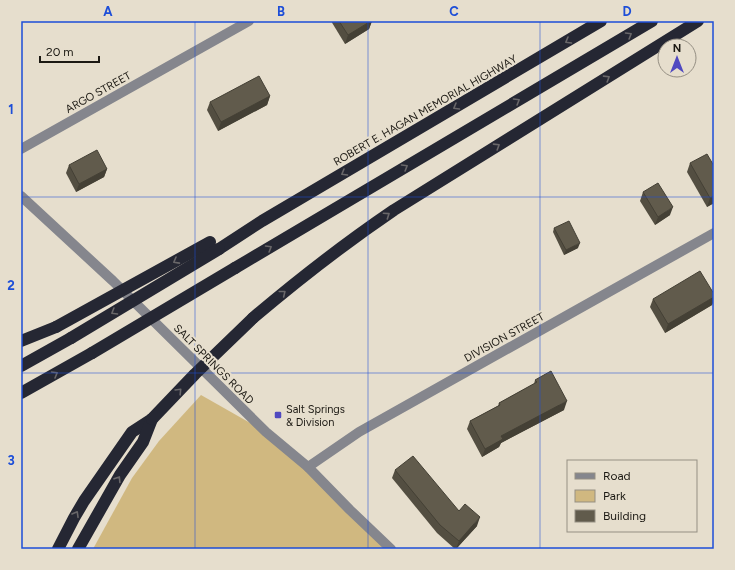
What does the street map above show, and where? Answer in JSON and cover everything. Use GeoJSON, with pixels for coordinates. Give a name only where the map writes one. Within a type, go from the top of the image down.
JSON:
{"type":"FeatureCollection","features":[{"type":"Feature","properties":{"kind":"highway","name":"ROBERT E. HAGAN MEMORIAL HIGHWAY"},"geometry":{"type":"LineString","coordinates":[[215,246],[262,221],[601,21]]}},
{"type":"Feature","properties":{"kind":"highway"},"geometry":{"type":"LineString","coordinates":[[21,393],[92,353],[652,21]]}},
{"type":"Feature","properties":{"kind":"highway"},"geometry":{"type":"LineString","coordinates":[[58,549],[84,501],[132,432],[152,419],[195,374],[253,318],[312,269],[356,236],[388,215],[698,21]]}},
{"type":"Feature","properties":{"kind":"highway"},"geometry":{"type":"LineString","coordinates":[[21,341],[56,327],[215,246]]}},
{"type":"Feature","properties":{"kind":"highway"},"geometry":{"type":"LineString","coordinates":[[21,366],[71,338],[215,246]]}},
{"type":"Feature","properties":{"kind":"highway"},"geometry":{"type":"LineString","coordinates":[[78,549],[120,475],[143,442],[152,419]]}},
{"type":"Feature","properties":{"kind":"street","name":"ARGO STREET"},"geometry":{"type":"LineString","coordinates":[[21,149],[249,21]]}},
{"type":"Feature","properties":{"kind":"street","name":"SALT SPRINGS ROAD"},"geometry":{"type":"LineString","coordinates":[[21,196],[113,281],[266,432],[308,467],[391,549]]}},
{"type":"Feature","properties":{"kind":"street","name":"DIVISION STREET"},"geometry":{"type":"LineString","coordinates":[[308,467],[360,432],[714,233]]}},
{"type":"Feature","properties":{"kind":"green space"},"geometry":{"type":"Polygon","coordinates":[[[201,395],[266,432],[391,549],[93,549],[132,478],[159,441],[201,395]]]}},
{"type":"Feature","properties":{"kind":"building"},"geometry":{"type":"Polygon","coordinates":[[[339,21],[371,21],[348,35],[339,21]]]}},
{"type":"Feature","properties":{"kind":"building"},"geometry":{"type":"Polygon","coordinates":[[[259,76],[270,96],[221,122],[210,102],[259,76]]]}},
{"type":"Feature","properties":{"kind":"building"},"geometry":{"type":"Polygon","coordinates":[[[97,150],[107,169],[79,184],[69,165],[97,150]]]}},
{"type":"Feature","properties":{"kind":"building"},"geometry":{"type":"Polygon","coordinates":[[[707,154],[714,166],[714,196],[710,198],[690,163],[707,154]]]}},
{"type":"Feature","properties":{"kind":"building"},"geometry":{"type":"Polygon","coordinates":[[[658,183],[673,207],[658,217],[643,192],[658,183]]]}},
{"type":"Feature","properties":{"kind":"building"},"geometry":{"type":"Polygon","coordinates":[[[569,221],[580,243],[566,250],[554,228],[569,221]]]}},
{"type":"Feature","properties":{"kind":"building"},"geometry":{"type":"Polygon","coordinates":[[[700,271],[714,294],[714,297],[668,324],[653,299],[700,271]]]}},
{"type":"Feature","properties":{"kind":"building"},"geometry":{"type":"Polygon","coordinates":[[[551,371],[567,401],[501,436],[503,439],[485,449],[470,421],[500,405],[499,403],[537,382],[535,380],[551,371]]]}},
{"type":"Feature","properties":{"kind":"building"},"geometry":{"type":"Polygon","coordinates":[[[413,456],[459,511],[465,504],[480,517],[459,541],[440,525],[395,470],[413,456]]]}},
{"type":"Feature","properties":{"kind":"place","name":"Salt Springs & Division"},"geometry":{"type":"Point","coordinates":[278,415]}}]}
